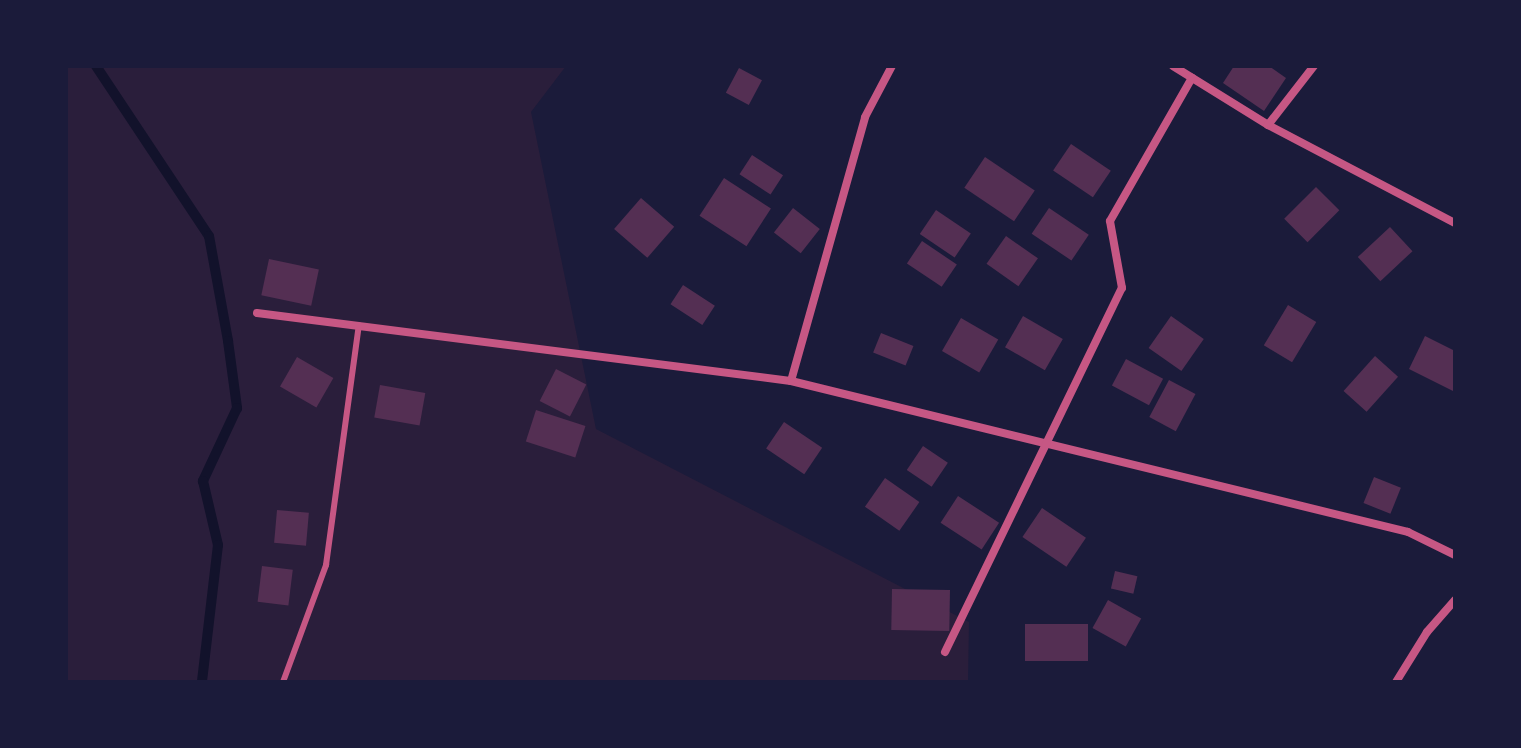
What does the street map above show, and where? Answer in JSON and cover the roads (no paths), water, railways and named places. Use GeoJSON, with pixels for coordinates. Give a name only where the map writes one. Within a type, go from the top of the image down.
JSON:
{"type":"FeatureCollection","features":[{"type":"Feature","properties":{"kind":"street"},"geometry":{"type":"LineString","coordinates":[[791,381],[865,117],[892,66]]}},
{"type":"Feature","properties":{"kind":"street"},"geometry":{"type":"LineString","coordinates":[[1173,66],[1268,125],[1455,223]]}},
{"type":"Feature","properties":{"kind":"street"},"geometry":{"type":"LineString","coordinates":[[1268,125],[1314,66]]}},
{"type":"Feature","properties":{"kind":"street"},"geometry":{"type":"LineString","coordinates":[[945,652],[1042,446],[1122,288],[1110,221],[1192,78]]}},
{"type":"Feature","properties":{"kind":"street"},"geometry":{"type":"LineString","coordinates":[[257,313],[791,381],[1042,446],[1408,532],[1455,555]]}},
{"type":"Feature","properties":{"kind":"street"},"geometry":{"type":"LineString","coordinates":[[1396,682],[1427,632],[1455,600]]}},
{"type":"Feature","properties":{"kind":"lane"},"geometry":{"type":"LineString","coordinates":[[283,682],[326,565],[359,325]]}},
{"type":"Feature","properties":{"kind":"waterway"},"geometry":{"type":"LineString","coordinates":[[96,66],[209,236],[228,341],[237,408],[203,481],[218,545],[202,682]]}}]}
